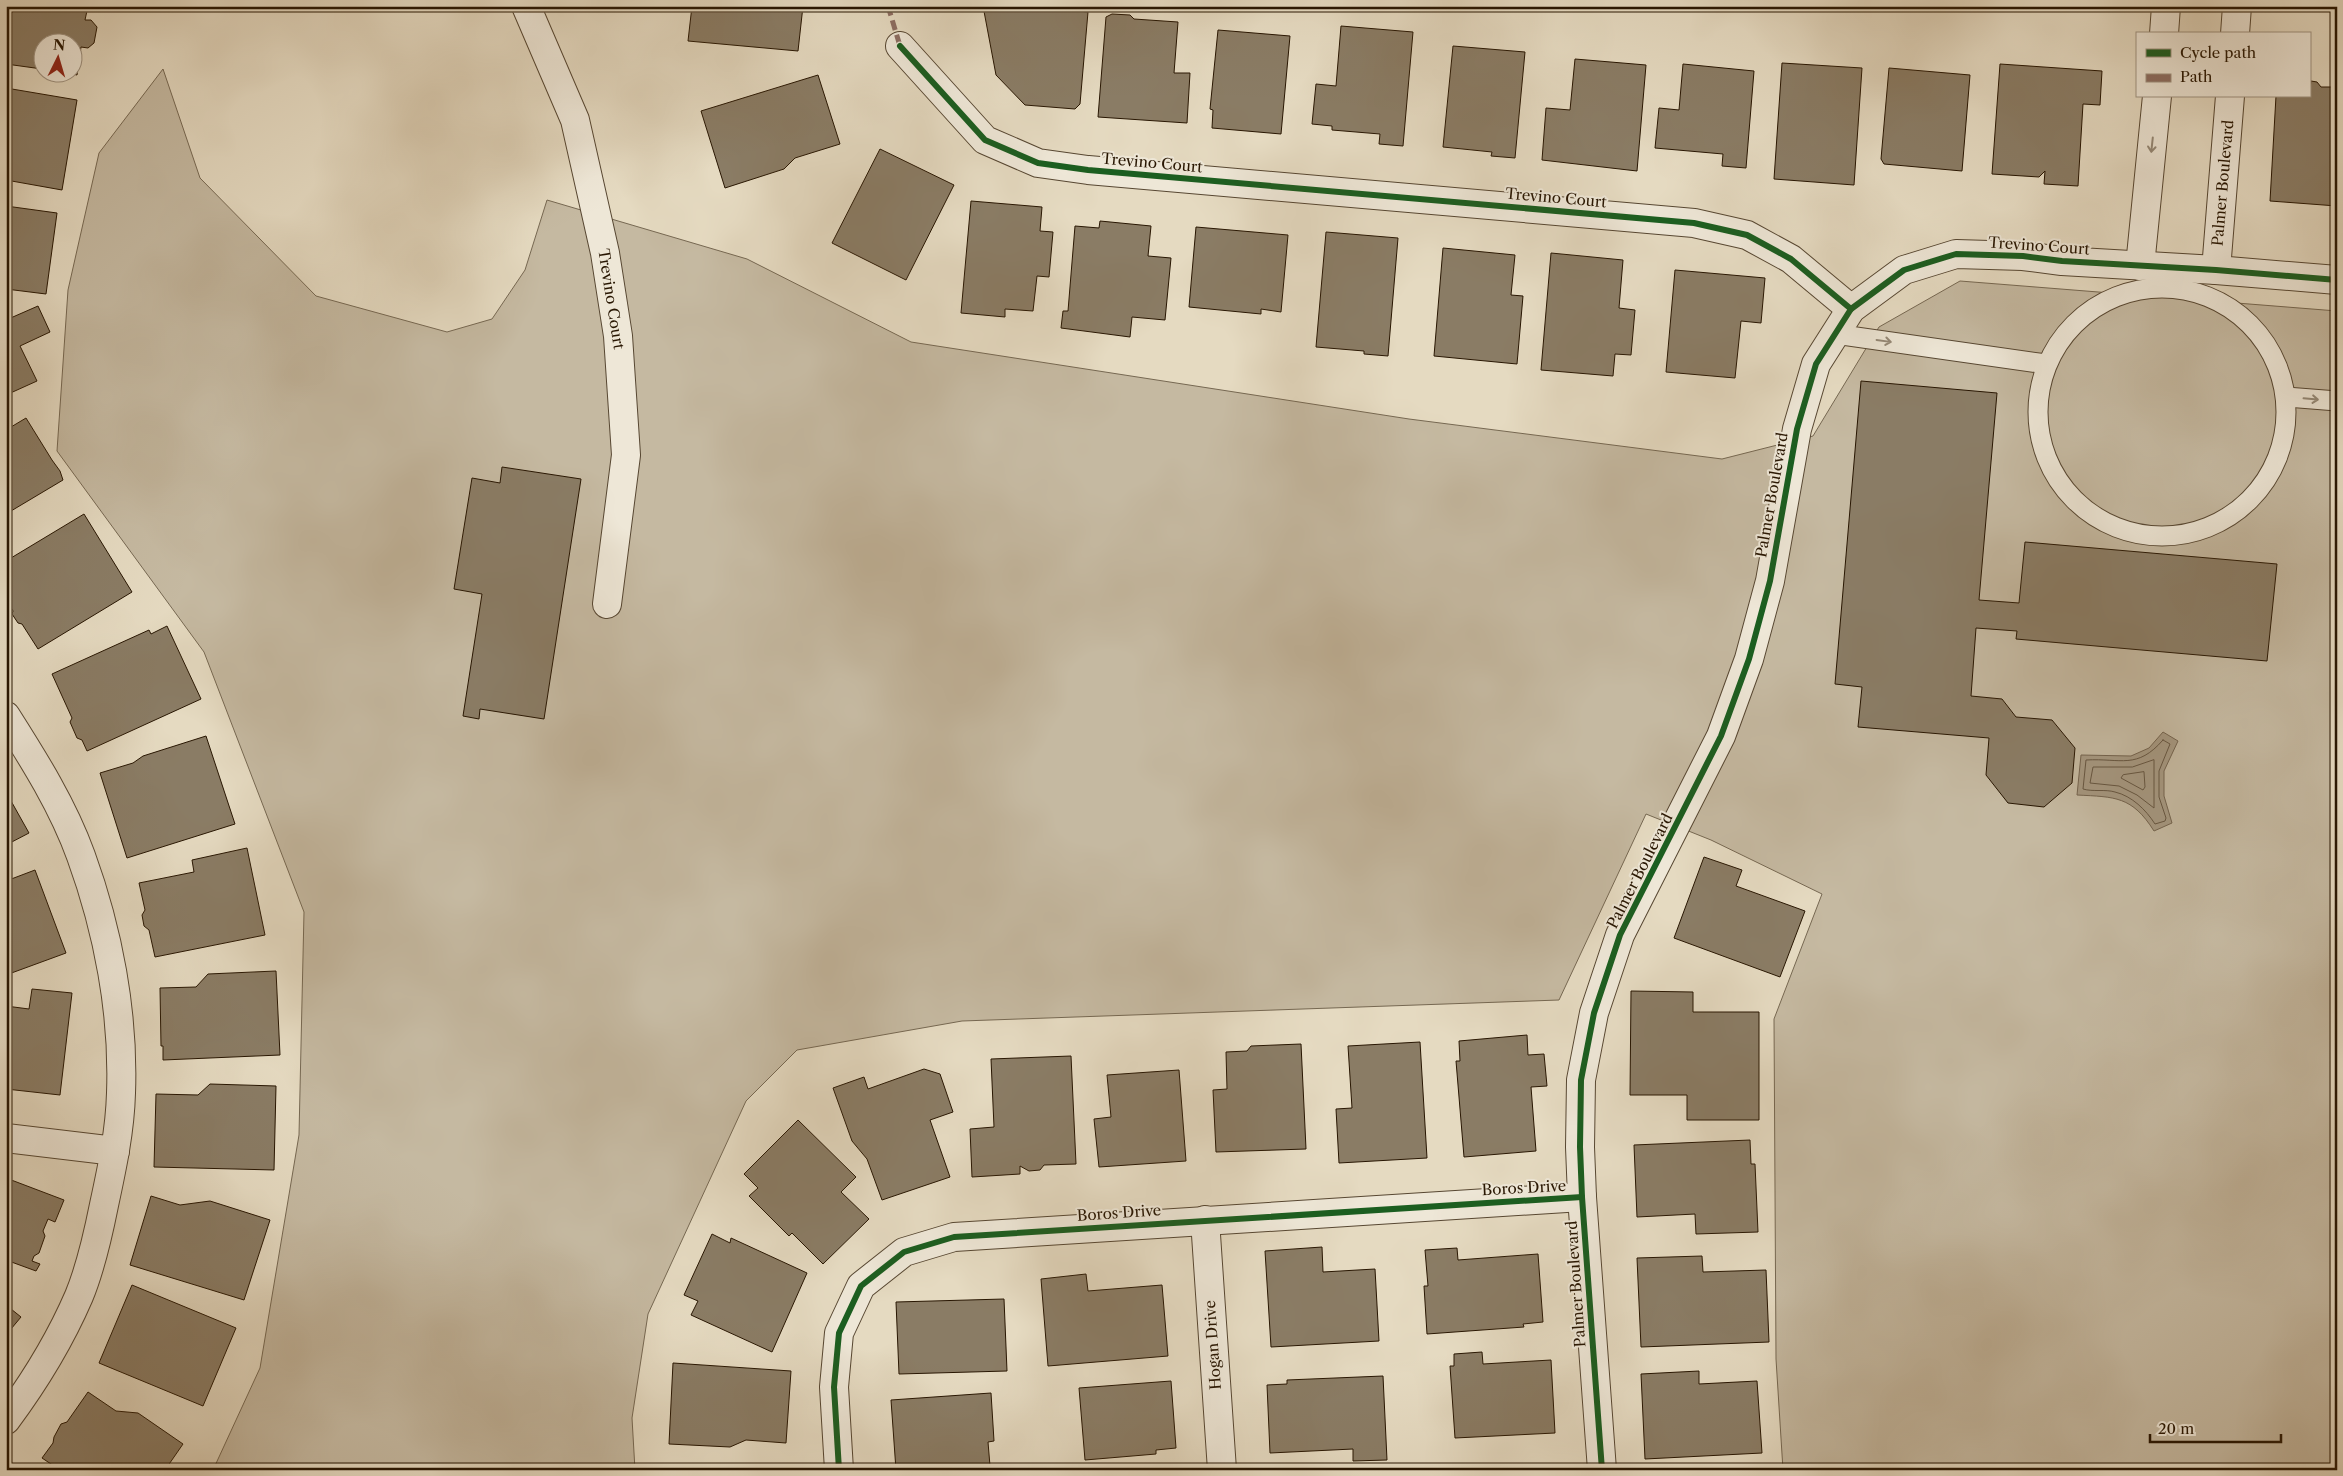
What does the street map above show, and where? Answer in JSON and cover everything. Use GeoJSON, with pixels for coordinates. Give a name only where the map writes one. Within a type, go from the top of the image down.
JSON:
{"type":"FeatureCollection","features":[{"type":"Feature","properties":{"kind":"street","name":"Trevino Court"},"geometry":{"type":"LineString","coordinates":[[526,6],[575,120],[605,253],[618,336],[626,455],[607,604]]}},
{"type":"Feature","properties":{"kind":"street"},"geometry":{"type":"LineString","coordinates":[[2164,32],[2166,6]]}},
{"type":"Feature","properties":{"kind":"street"},"geometry":{"type":"LineString","coordinates":[[2235,32],[2237,6]]}},
{"type":"Feature","properties":{"kind":"street","name":"Trevino Court"},"geometry":{"type":"LineString","coordinates":[[900,46],[985,140],[1038,163],[1088,170],[1694,223],[1747,235],[1790,259],[1851,309],[1904,270],[1956,254],[2023,256],[2140,266],[2177,278],[2216,270],[2337,280]]}},
{"type":"Feature","properties":{"kind":"street"},"geometry":{"type":"LineString","coordinates":[[2140,266],[2157,98]]}},
{"type":"Feature","properties":{"kind":"street","name":"Palmer Boulevard"},"geometry":{"type":"LineString","coordinates":[[2216,270],[2230,98]]}},
{"type":"Feature","properties":{"kind":"street","name":"Palmer Boulevard"},"geometry":{"type":"LineString","coordinates":[[1602,1470],[1580,1147],[1581,1080],[1594,1013],[1620,935],[1720,736],[1749,659],[1770,581],[1797,428],[1816,364],[1851,309]]}},
{"type":"Feature","properties":{"kind":"street"},"geometry":{"type":"LineString","coordinates":[[6,716],[56,801],[81,854],[100,912],[112,971],[119,1032],[121,1093],[115,1152],[96,1242],[79,1295],[56,1343],[29,1390],[6,1420]]}},
{"type":"Feature","properties":{"kind":"street"},"geometry":{"type":"LineString","coordinates":[[6,1138],[115,1152]]}},
{"type":"Feature","properties":{"kind":"street","name":"Boros Drive"},"geometry":{"type":"LineString","coordinates":[[840,1470],[834,1387],[840,1333],[861,1286],[904,1252],[954,1237],[1582,1197]]}},
{"type":"Feature","properties":{"kind":"street","name":"Hogan Drive"},"geometry":{"type":"LineString","coordinates":[[1205,1220],[1222,1470]]}},
{"type":"Feature","properties":{"kind":"lane"},"geometry":{"type":"LineString","coordinates":[[2177,278],[2216,300],[2250,324],[2274,358],[2286,397],[2284,438],[2269,476],[2242,508],[2206,529],[2165,537],[2124,531],[2087,512],[2058,482],[2041,445],[2037,404],[2046,364],[2068,330],[2099,305],[2136,290],[2177,278]]}},
{"type":"Feature","properties":{"kind":"lane"},"geometry":{"type":"LineString","coordinates":[[1835,334],[2046,364]]}},
{"type":"Feature","properties":{"kind":"lane"},"geometry":{"type":"LineString","coordinates":[[2286,397],[2337,401]]}},
{"type":"Feature","properties":{"kind":"shaded area"},"geometry":{"type":"Polygon","coordinates":[[[163,69],[200,178],[316,296],[447,332],[492,319],[525,270],[547,200],[747,259],[911,342],[1409,419],[1722,459],[1813,436],[1879,327],[1960,281],[2337,311],[2337,1470],[1783,1470],[1776,1359],[1774,1019],[1822,894],[1711,840],[1646,814],[1559,1000],[962,1021],[797,1050],[746,1101],[648,1314],[632,1418],[635,1470],[213,1470],[260,1368],[299,1135],[304,912],[204,652],[57,451],[68,290],[99,153],[163,69]]]}},
{"type":"Feature","properties":{"kind":"water"},"geometry":{"type":"Polygon","coordinates":[[[2163,732],[2178,741],[2164,771],[2164,796],[2172,823],[2154,831],[2138,811],[2122,801],[2112,798],[2077,795],[2081,755],[2131,756],[2149,748],[2163,732]]]}},
{"type":"Feature","properties":{"kind":"building"},"geometry":{"type":"Polygon","coordinates":[[[6,6],[88,6],[85,20],[91,20],[97,27],[94,43],[88,48],[82,47],[82,32],[32,32],[32,68],[6,64],[6,6]]]}},
{"type":"Feature","properties":{"kind":"building"},"geometry":{"type":"Polygon","coordinates":[[[692,6],[803,6],[798,51],[688,41],[692,6]]]}},
{"type":"Feature","properties":{"kind":"building"},"geometry":{"type":"Polygon","coordinates":[[[983,6],[1027,6],[1088,12],[1080,104],[1075,109],[1025,105],[996,75],[983,6]]]}},
{"type":"Feature","properties":{"kind":"building"},"geometry":{"type":"Polygon","coordinates":[[[1112,14],[1130,15],[1134,19],[1178,22],[1174,73],[1190,73],[1187,123],[1098,117],[1106,17],[1112,14]]]}},
{"type":"Feature","properties":{"kind":"building"},"geometry":{"type":"Polygon","coordinates":[[[1341,26],[1413,32],[1403,146],[1379,144],[1380,134],[1332,130],[1332,126],[1312,124],[1316,84],[1336,86],[1341,26]]]}},
{"type":"Feature","properties":{"kind":"building"},"geometry":{"type":"Polygon","coordinates":[[[1218,30],[1290,36],[1281,134],[1212,128],[1213,110],[1210,109],[1218,30]]]}},
{"type":"Feature","properties":{"kind":"building"},"geometry":{"type":"Polygon","coordinates":[[[1453,46],[1525,52],[1515,158],[1491,156],[1492,152],[1443,147],[1453,46]]]}},
{"type":"Feature","properties":{"kind":"building"},"geometry":{"type":"Polygon","coordinates":[[[1575,59],[1646,65],[1637,171],[1542,160],[1546,108],[1570,110],[1575,59]]]}},
{"type":"Feature","properties":{"kind":"building"},"geometry":{"type":"Polygon","coordinates":[[[1782,63],[1862,68],[1854,185],[1774,179],[1782,63]]]}},
{"type":"Feature","properties":{"kind":"building"},"geometry":{"type":"Polygon","coordinates":[[[1683,64],[1754,71],[1746,168],[1722,166],[1723,154],[1655,148],[1659,108],[1679,110],[1683,64]]]}},
{"type":"Feature","properties":{"kind":"building"},"geometry":{"type":"Polygon","coordinates":[[[2000,64],[2102,71],[2100,105],[2083,104],[2078,186],[2044,184],[2045,171],[2039,177],[1992,174],[2000,64]]]}},
{"type":"Feature","properties":{"kind":"building"},"geometry":{"type":"Polygon","coordinates":[[[1889,68],[1970,75],[1962,171],[1884,164],[1881,159],[1889,68]]]}},
{"type":"Feature","properties":{"kind":"building"},"geometry":{"type":"Polygon","coordinates":[[[818,75],[840,144],[795,158],[784,169],[725,188],[701,111],[818,75]]]}},
{"type":"Feature","properties":{"kind":"building"},"geometry":{"type":"Polygon","coordinates":[[[2311,81],[2317,82],[2321,87],[2337,87],[2337,206],[2270,201],[2276,98],[2310,98],[2311,81]]]}},
{"type":"Feature","properties":{"kind":"building"},"geometry":{"type":"Polygon","coordinates":[[[6,88],[77,100],[62,190],[6,180],[6,88]]]}},
{"type":"Feature","properties":{"kind":"building"},"geometry":{"type":"Polygon","coordinates":[[[880,149],[954,185],[906,280],[832,243],[880,149]]]}},
{"type":"Feature","properties":{"kind":"building"},"geometry":{"type":"Polygon","coordinates":[[[971,201],[1042,207],[1040,231],[1053,232],[1049,277],[1037,276],[1033,311],[1005,309],[1005,317],[961,313],[971,201]]]}},
{"type":"Feature","properties":{"kind":"building"},"geometry":{"type":"Polygon","coordinates":[[[6,206],[57,213],[46,294],[6,289],[6,206]]]}},
{"type":"Feature","properties":{"kind":"building"},"geometry":{"type":"Polygon","coordinates":[[[1100,221],[1151,226],[1148,256],[1171,258],[1165,320],[1132,317],[1130,337],[1061,328],[1063,311],[1068,311],[1075,226],[1099,228],[1100,221]]]}},
{"type":"Feature","properties":{"kind":"building"},"geometry":{"type":"Polygon","coordinates":[[[1196,227],[1288,235],[1281,312],[1261,309],[1261,314],[1189,307],[1196,227]]]}},
{"type":"Feature","properties":{"kind":"building"},"geometry":{"type":"Polygon","coordinates":[[[1326,232],[1398,238],[1388,356],[1364,354],[1364,351],[1316,347],[1326,232]]]}},
{"type":"Feature","properties":{"kind":"building"},"geometry":{"type":"Polygon","coordinates":[[[1443,248],[1515,255],[1511,295],[1523,296],[1517,364],[1434,356],[1443,248]]]}},
{"type":"Feature","properties":{"kind":"building"},"geometry":{"type":"Polygon","coordinates":[[[1551,253],[1623,260],[1619,308],[1635,310],[1631,355],[1615,354],[1613,376],[1541,370],[1551,253]]]}},
{"type":"Feature","properties":{"kind":"building"},"geometry":{"type":"Polygon","coordinates":[[[1675,270],[1765,278],[1761,323],[1741,321],[1735,378],[1666,372],[1675,270]]]}},
{"type":"Feature","properties":{"kind":"building"},"geometry":{"type":"Polygon","coordinates":[[[38,306],[50,332],[20,346],[37,381],[6,395],[6,320],[38,306]]]}},
{"type":"Feature","properties":{"kind":"building"},"geometry":{"type":"Polygon","coordinates":[[[1861,381],[1997,393],[1979,600],[2019,603],[2025,542],[2277,564],[2267,661],[2016,639],[2017,631],[1976,628],[1971,696],[2002,699],[2016,717],[2052,720],[2075,748],[2072,783],[2044,807],[2008,803],[1986,775],[1989,738],[1858,727],[1862,687],[1835,684],[1861,381]]]}},
{"type":"Feature","properties":{"kind":"building"},"geometry":{"type":"Polygon","coordinates":[[[26,418],[60,471],[63,480],[6,514],[6,430],[26,418]]]}},
{"type":"Feature","properties":{"kind":"building"},"geometry":{"type":"Polygon","coordinates":[[[502,467],[581,479],[544,719],[480,709],[479,719],[463,716],[482,594],[454,589],[472,478],[500,483],[502,467]]]}},
{"type":"Feature","properties":{"kind":"building"},"geometry":{"type":"Polygon","coordinates":[[[84,514],[132,592],[38,649],[22,624],[18,623],[12,614],[13,611],[6,599],[6,561],[84,514]]]}},
{"type":"Feature","properties":{"kind":"building"},"geometry":{"type":"Polygon","coordinates":[[[167,626],[201,699],[87,751],[82,740],[77,738],[70,722],[72,718],[52,674],[149,630],[151,634],[167,626]]]}},
{"type":"Feature","properties":{"kind":"building"},"geometry":{"type":"Polygon","coordinates":[[[206,736],[235,824],[127,858],[100,773],[133,763],[143,756],[206,736]]]}},
{"type":"Feature","properties":{"kind":"building"},"geometry":{"type":"Polygon","coordinates":[[[6,792],[29,833],[6,845],[6,792]]]}},
{"type":"Feature","properties":{"kind":"building"},"geometry":{"type":"Polygon","coordinates":[[[247,848],[265,935],[155,957],[149,930],[144,926],[142,915],[145,910],[139,883],[194,872],[192,860],[247,848]]]}},
{"type":"Feature","properties":{"kind":"building"},"geometry":{"type":"Polygon","coordinates":[[[1704,857],[1742,870],[1736,886],[1805,911],[1780,977],[1674,938],[1704,857]]]}},
{"type":"Feature","properties":{"kind":"building"},"geometry":{"type":"Polygon","coordinates":[[[35,870],[66,953],[6,975],[6,881],[35,870]]]}},
{"type":"Feature","properties":{"kind":"building"},"geometry":{"type":"Polygon","coordinates":[[[276,971],[280,1055],[163,1060],[160,988],[196,987],[208,974],[276,971]]]}},
{"type":"Feature","properties":{"kind":"building"},"geometry":{"type":"Polygon","coordinates":[[[32,989],[72,993],[60,1095],[6,1089],[6,1006],[29,1009],[32,989]]]}},
{"type":"Feature","properties":{"kind":"building"},"geometry":{"type":"Polygon","coordinates":[[[1631,991],[1693,992],[1693,1012],[1759,1012],[1759,1120],[1687,1120],[1687,1095],[1630,1095],[1631,991]]]}},
{"type":"Feature","properties":{"kind":"building"},"geometry":{"type":"Polygon","coordinates":[[[1527,1035],[1528,1055],[1544,1054],[1547,1086],[1531,1087],[1536,1151],[1464,1157],[1456,1061],[1460,1061],[1459,1041],[1527,1035]]]}},
{"type":"Feature","properties":{"kind":"building"},"geometry":{"type":"Polygon","coordinates":[[[1420,1042],[1427,1158],[1339,1163],[1336,1109],[1352,1108],[1348,1046],[1420,1042]]]}},
{"type":"Feature","properties":{"kind":"building"},"geometry":{"type":"Polygon","coordinates":[[[1301,1044],[1306,1149],[1216,1152],[1213,1090],[1227,1089],[1226,1052],[1247,1051],[1251,1046],[1301,1044]]]}},
{"type":"Feature","properties":{"kind":"building"},"geometry":{"type":"Polygon","coordinates":[[[1071,1056],[1076,1164],[1044,1165],[1040,1170],[1029,1171],[1020,1166],[1020,1174],[972,1177],[970,1129],[994,1127],[991,1059],[1071,1056]]]}},
{"type":"Feature","properties":{"kind":"building"},"geometry":{"type":"Polygon","coordinates":[[[924,1069],[940,1074],[953,1112],[930,1120],[950,1177],[882,1200],[867,1159],[852,1141],[833,1088],[864,1077],[868,1089],[924,1069]]]}},
{"type":"Feature","properties":{"kind":"building"},"geometry":{"type":"Polygon","coordinates":[[[1179,1070],[1186,1161],[1099,1167],[1094,1119],[1111,1117],[1107,1075],[1179,1070]]]}},
{"type":"Feature","properties":{"kind":"building"},"geometry":{"type":"Polygon","coordinates":[[[210,1084],[276,1086],[274,1170],[154,1167],[156,1094],[198,1095],[210,1084]]]}},
{"type":"Feature","properties":{"kind":"building"},"geometry":{"type":"Polygon","coordinates":[[[798,1120],[856,1177],[841,1192],[869,1219],[823,1264],[792,1233],[789,1236],[749,1196],[758,1188],[744,1174],[798,1120]]]}},
{"type":"Feature","properties":{"kind":"building"},"geometry":{"type":"Polygon","coordinates":[[[1750,1140],[1751,1164],[1755,1164],[1758,1232],[1696,1234],[1695,1214],[1637,1217],[1634,1145],[1750,1140]]]}},
{"type":"Feature","properties":{"kind":"building"},"geometry":{"type":"Polygon","coordinates":[[[6,1178],[64,1200],[55,1222],[48,1219],[43,1231],[45,1236],[39,1253],[34,1256],[32,1261],[40,1264],[36,1271],[6,1260],[6,1178]]]}},
{"type":"Feature","properties":{"kind":"building"},"geometry":{"type":"Polygon","coordinates":[[[151,1196],[180,1205],[210,1201],[270,1220],[244,1300],[130,1265],[151,1196]]]}},
{"type":"Feature","properties":{"kind":"building"},"geometry":{"type":"Polygon","coordinates":[[[712,1234],[730,1243],[731,1238],[807,1273],[772,1352],[691,1315],[698,1301],[684,1295],[712,1234]]]}},
{"type":"Feature","properties":{"kind":"building"},"geometry":{"type":"Polygon","coordinates":[[[1322,1247],[1323,1272],[1375,1269],[1379,1341],[1271,1347],[1265,1251],[1322,1247]]]}},
{"type":"Feature","properties":{"kind":"building"},"geometry":{"type":"Polygon","coordinates":[[[1457,1248],[1458,1260],[1538,1254],[1543,1322],[1523,1324],[1524,1327],[1427,1334],[1424,1286],[1428,1286],[1425,1250],[1457,1248]]]}},
{"type":"Feature","properties":{"kind":"building"},"geometry":{"type":"Polygon","coordinates":[[[1702,1256],[1703,1272],[1766,1270],[1769,1342],[1641,1347],[1637,1258],[1702,1256]]]}},
{"type":"Feature","properties":{"kind":"building"},"geometry":{"type":"Polygon","coordinates":[[[1086,1274],[1088,1291],[1162,1285],[1168,1356],[1048,1366],[1041,1279],[1086,1274]]]}},
{"type":"Feature","properties":{"kind":"building"},"geometry":{"type":"Polygon","coordinates":[[[132,1285],[236,1328],[203,1406],[99,1363],[132,1285]]]}},
{"type":"Feature","properties":{"kind":"building"},"geometry":{"type":"Polygon","coordinates":[[[1004,1299],[1007,1371],[899,1374],[896,1302],[1004,1299]]]}},
{"type":"Feature","properties":{"kind":"building"},"geometry":{"type":"Polygon","coordinates":[[[6,1305],[21,1317],[6,1335],[6,1305]]]}},
{"type":"Feature","properties":{"kind":"building"},"geometry":{"type":"Polygon","coordinates":[[[1482,1352],[1483,1364],[1551,1360],[1555,1433],[1455,1438],[1450,1366],[1454,1366],[1454,1354],[1482,1352]]]}},
{"type":"Feature","properties":{"kind":"building"},"geometry":{"type":"Polygon","coordinates":[[[673,1363],[791,1371],[786,1443],[746,1440],[730,1447],[669,1444],[673,1363]]]}},
{"type":"Feature","properties":{"kind":"building"},"geometry":{"type":"Polygon","coordinates":[[[1699,1371],[1699,1384],[1757,1381],[1762,1453],[1645,1459],[1641,1374],[1699,1371]]]}},
{"type":"Feature","properties":{"kind":"building"},"geometry":{"type":"Polygon","coordinates":[[[1383,1376],[1387,1460],[1353,1461],[1353,1449],[1270,1453],[1267,1385],[1287,1384],[1287,1380],[1383,1376]]]}},
{"type":"Feature","properties":{"kind":"building"},"geometry":{"type":"Polygon","coordinates":[[[1171,1381],[1176,1448],[1156,1450],[1156,1454],[1085,1460],[1079,1388],[1171,1381]]]}},
{"type":"Feature","properties":{"kind":"building"},"geometry":{"type":"Polygon","coordinates":[[[88,1392],[116,1411],[138,1413],[183,1444],[165,1470],[60,1470],[42,1458],[53,1443],[61,1424],[67,1422],[88,1392]]]}},
{"type":"Feature","properties":{"kind":"building"},"geometry":{"type":"Polygon","coordinates":[[[991,1393],[994,1441],[988,1442],[990,1466],[896,1470],[891,1400],[991,1393]]]}},
{"type":"Feature","properties":{"kind":"marked path"},"geometry":{"type":"LineString","coordinates":[[888,6],[900,46]]}},
{"type":"Feature","properties":{"kind":"cycle path"},"geometry":{"type":"LineString","coordinates":[[900,46],[985,140],[1038,163],[1088,170],[1694,223],[1747,235],[1791,259],[1851,309]]}},
{"type":"Feature","properties":{"kind":"cycle path"},"geometry":{"type":"LineString","coordinates":[[1602,1470],[1582,1197],[1580,1147],[1581,1080],[1594,1013],[1620,935],[1721,736],[1749,659],[1770,581],[1797,429],[1816,364],[1851,309],[1904,270],[1956,254],[2023,256],[2062,261],[2216,270],[2337,280]]}},
{"type":"Feature","properties":{"kind":"cycle path"},"geometry":{"type":"LineString","coordinates":[[839,1470],[834,1387],[839,1333],[861,1286],[904,1252],[954,1237],[1582,1197]]}}]}
